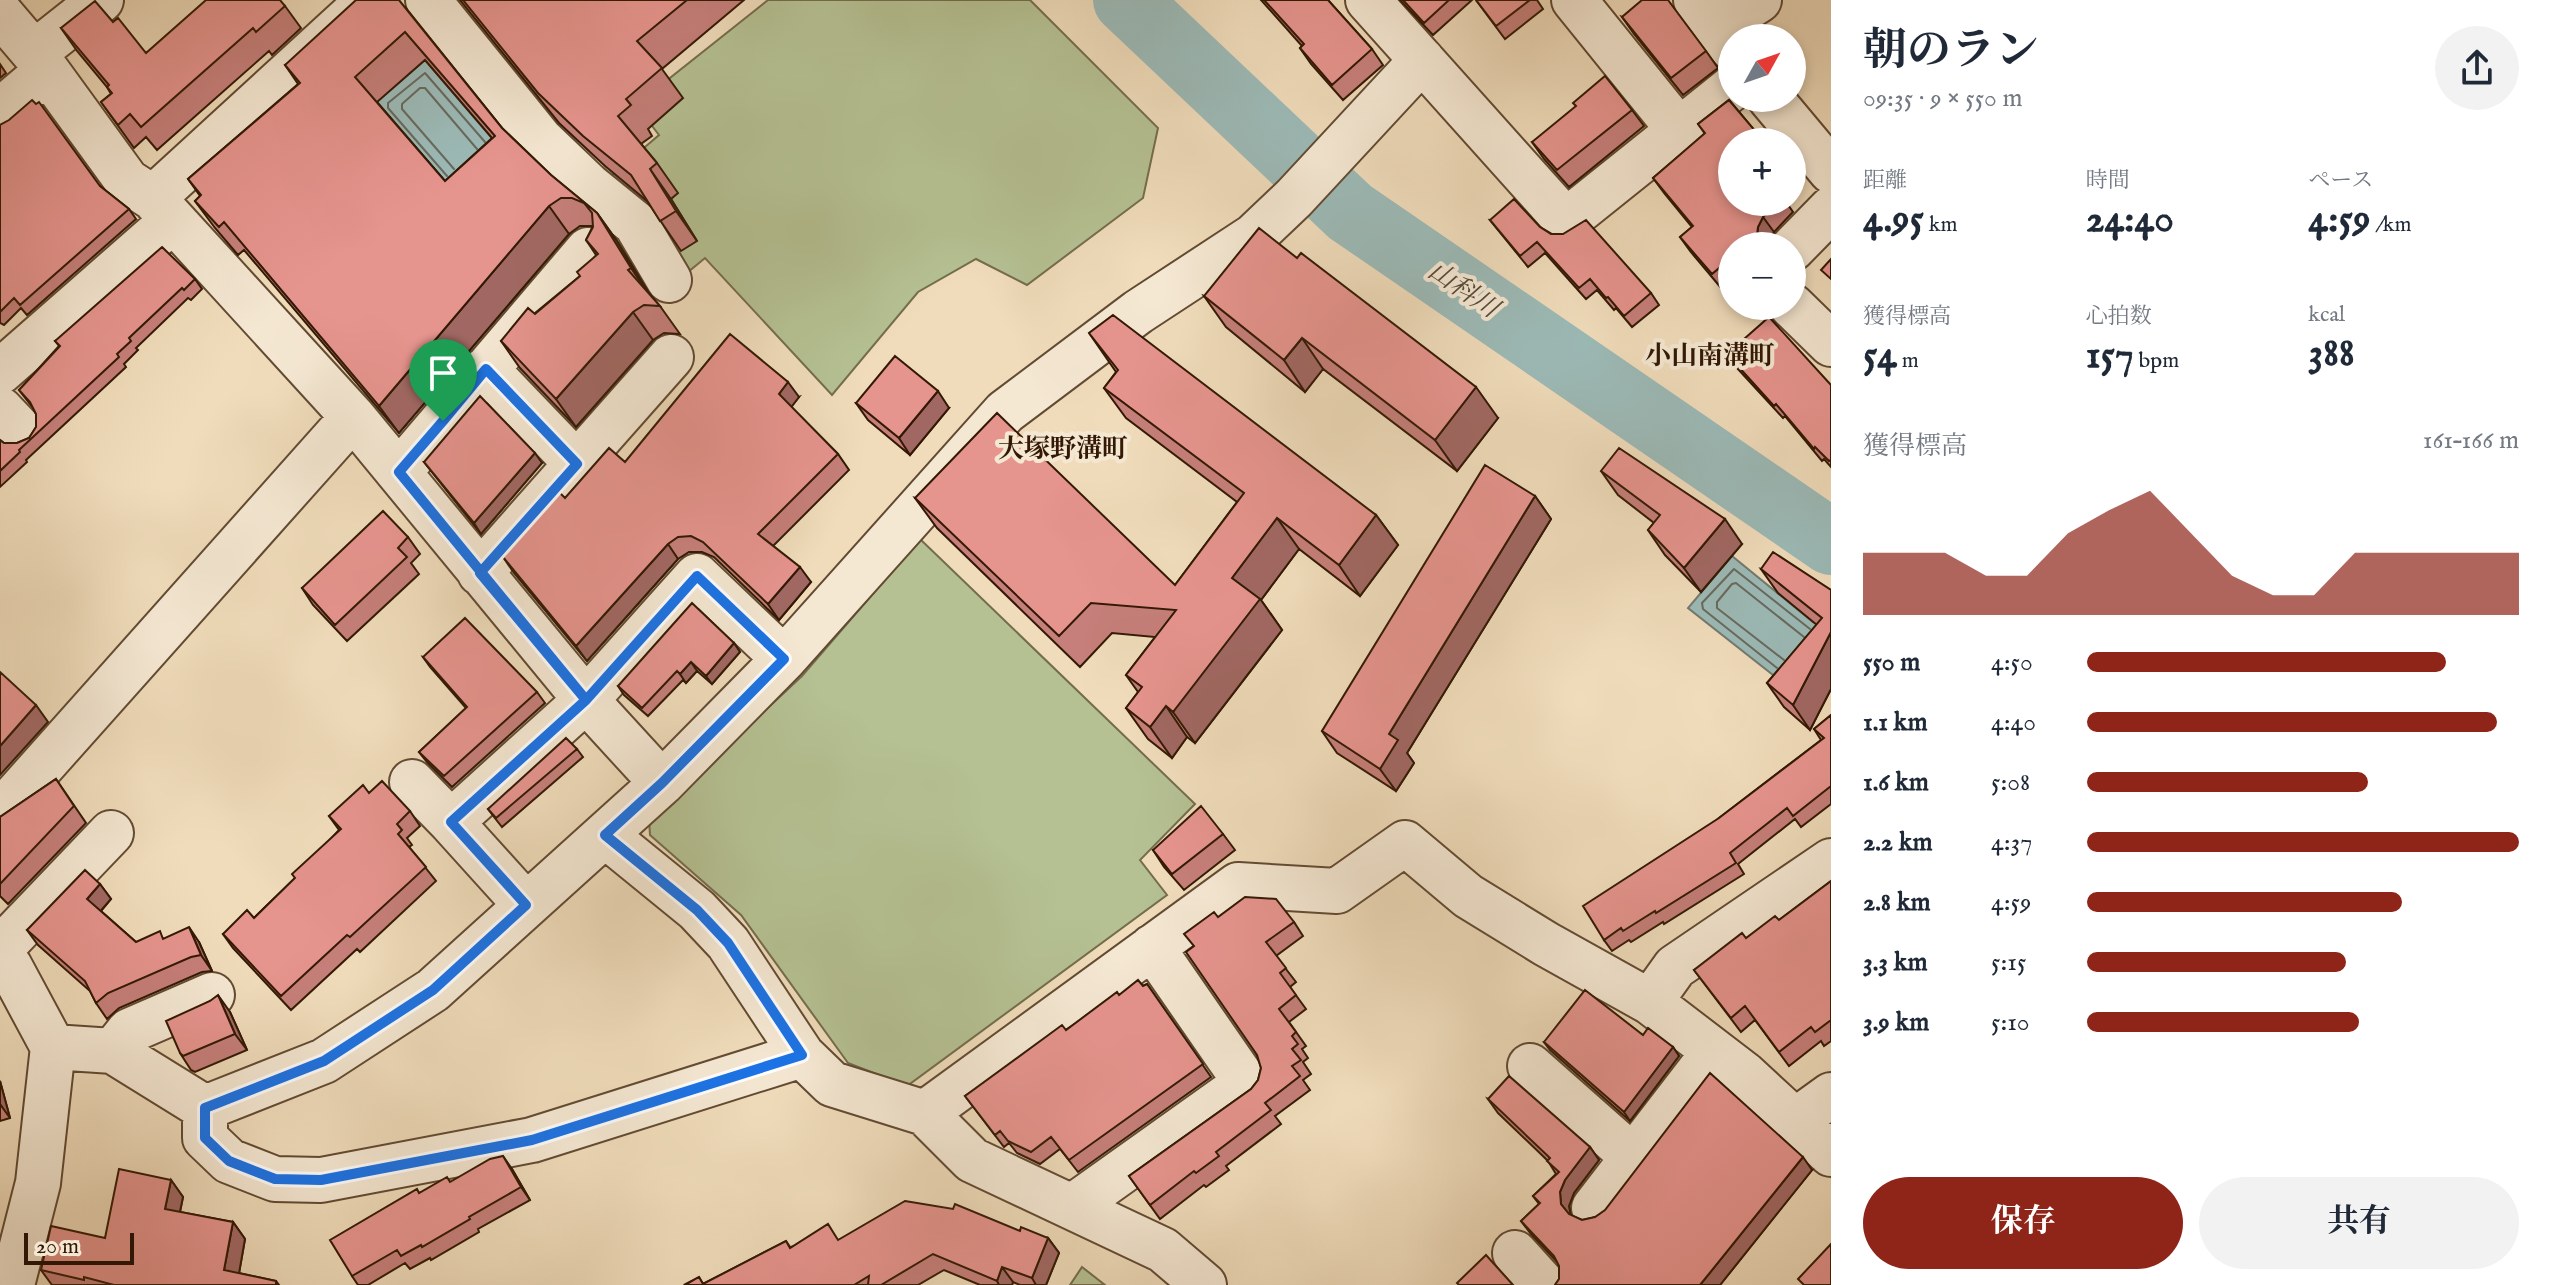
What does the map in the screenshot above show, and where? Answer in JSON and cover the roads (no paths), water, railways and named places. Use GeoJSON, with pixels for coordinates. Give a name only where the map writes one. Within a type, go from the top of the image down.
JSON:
{"type":"FeatureCollection","features":[{"type":"Feature","properties":{"kind":"street"},"geometry":{"type":"LineString","coordinates":[[0,111],[40,62],[101,0]]}},
{"type":"Feature","properties":{"kind":"street"},"geometry":{"type":"LineString","coordinates":[[0,372],[369,0]]}},
{"type":"Feature","properties":{"kind":"street"},"geometry":{"type":"LineString","coordinates":[[428,0],[541,140],[588,185],[636,224],[669,280]]}},
{"type":"Feature","properties":{"kind":"street"},"geometry":{"type":"LineString","coordinates":[[1368,0],[1566,221],[1718,99]]}},
{"type":"Feature","properties":{"kind":"street"},"geometry":{"type":"LineString","coordinates":[[1574,0],[1679,130]]}},
{"type":"Feature","properties":{"kind":"street"},"geometry":{"type":"LineString","coordinates":[[1715,25],[1759,0]]}},
{"type":"Feature","properties":{"kind":"street"},"geometry":{"type":"LineString","coordinates":[[0,13],[127,181],[162,210],[353,417],[586,700],[662,783]]}},
{"type":"Feature","properties":{"kind":"street"},"geometry":{"type":"LineString","coordinates":[[205,1108],[324,1061],[433,990],[662,783],[784,659],[1005,412],[1138,312],[1254,236],[1294,198],[1422,60]]}},
{"type":"Feature","properties":{"kind":"street"},"geometry":{"type":"LineString","coordinates":[[1782,112],[1831,171]]}},
{"type":"Feature","properties":{"kind":"street"},"geometry":{"type":"LineString","coordinates":[[1806,235],[1831,209]]}},
{"type":"Feature","properties":{"kind":"street"},"geometry":{"type":"LineString","coordinates":[[399,472],[588,250]]}},
{"type":"Feature","properties":{"kind":"street"},"geometry":{"type":"LineString","coordinates":[[1806,320],[1831,344]]}},
{"type":"Feature","properties":{"kind":"street"},"geometry":{"type":"LineString","coordinates":[[480,573],[671,357]]}},
{"type":"Feature","properties":{"kind":"street"},"geometry":{"type":"LineString","coordinates":[[486,369],[577,464]]}},
{"type":"Feature","properties":{"kind":"street"},"geometry":{"type":"LineString","coordinates":[[0,813],[353,417]]}},
{"type":"Feature","properties":{"kind":"street"},"geometry":{"type":"LineString","coordinates":[[451,822],[586,700],[697,576],[784,659]]}},
{"type":"Feature","properties":{"kind":"street"},"geometry":{"type":"LineString","coordinates":[[412,782],[526,905]]}},
{"type":"Feature","properties":{"kind":"street"},"geometry":{"type":"LineString","coordinates":[[12,1285],[19,1187],[53,1047],[0,952],[111,833]]}},
{"type":"Feature","properties":{"kind":"street"},"geometry":{"type":"LineString","coordinates":[[605,835],[697,910],[728,943],[802,1055],[832,1084],[925,1113],[972,1160],[1163,1250],[1204,1285]]}},
{"type":"Feature","properties":{"kind":"street"},"geometry":{"type":"LineString","coordinates":[[925,1113],[1238,885],[1337,891],[1405,843],[1468,896],[1650,1002],[1744,1074],[1831,1154]]}},
{"type":"Feature","properties":{"kind":"street"},"geometry":{"type":"LineString","coordinates":[[1650,1002],[1675,967],[1831,861]]}},
{"type":"Feature","properties":{"kind":"street"},"geometry":{"type":"LineString","coordinates":[[1072,1207],[1246,1083],[1152,947]]}},
{"type":"Feature","properties":{"kind":"street"},"geometry":{"type":"LineString","coordinates":[[113,1051],[129,1031],[212,995]]}},
{"type":"Feature","properties":{"kind":"street"},"geometry":{"type":"LineString","coordinates":[[53,1047],[113,1051],[205,1108]]}},
{"type":"Feature","properties":{"kind":"street"},"geometry":{"type":"LineString","coordinates":[[1594,1208],[1714,1052]]}},
{"type":"Feature","properties":{"kind":"street"},"geometry":{"type":"LineString","coordinates":[[205,1108],[205,1138],[229,1161],[275,1179],[321,1180],[532,1140],[802,1055]]}},
{"type":"Feature","properties":{"kind":"street"},"geometry":{"type":"LineString","coordinates":[[1530,1066],[1633,1157]]}},
{"type":"Feature","properties":{"kind":"street"},"geometry":{"type":"LineString","coordinates":[[1795,1121],[1831,1095]]}},
{"type":"Feature","properties":{"kind":"street"},"geometry":{"type":"LineString","coordinates":[[1515,1253],[1544,1285]]}},
{"type":"Feature","properties":{"kind":"water"},"geometry":{"type":"Polygon","coordinates":[[[425,60],[514,164],[464,209],[374,104],[425,60]]]}},
{"type":"Feature","properties":{"kind":"water"},"geometry":{"type":"Polygon","coordinates":[[[1732,556],[1813,622],[1831,626],[1796,693],[1688,608],[1732,556]]]}},
{"type":"Feature","properties":{"kind":"waterway","name":"山科川"},"geometry":{"type":"LineString","coordinates":[[1126,0],[1350,212],[1831,542]]}},
{"type":"Feature","properties":{"kind":"district","name":"小山南溝町"},"geometry":{"type":"Point","coordinates":[1710,356]}},
{"type":"Feature","properties":{"kind":"district","name":"大塚野溝町"},"geometry":{"type":"Point","coordinates":[1063,449]}}]}
